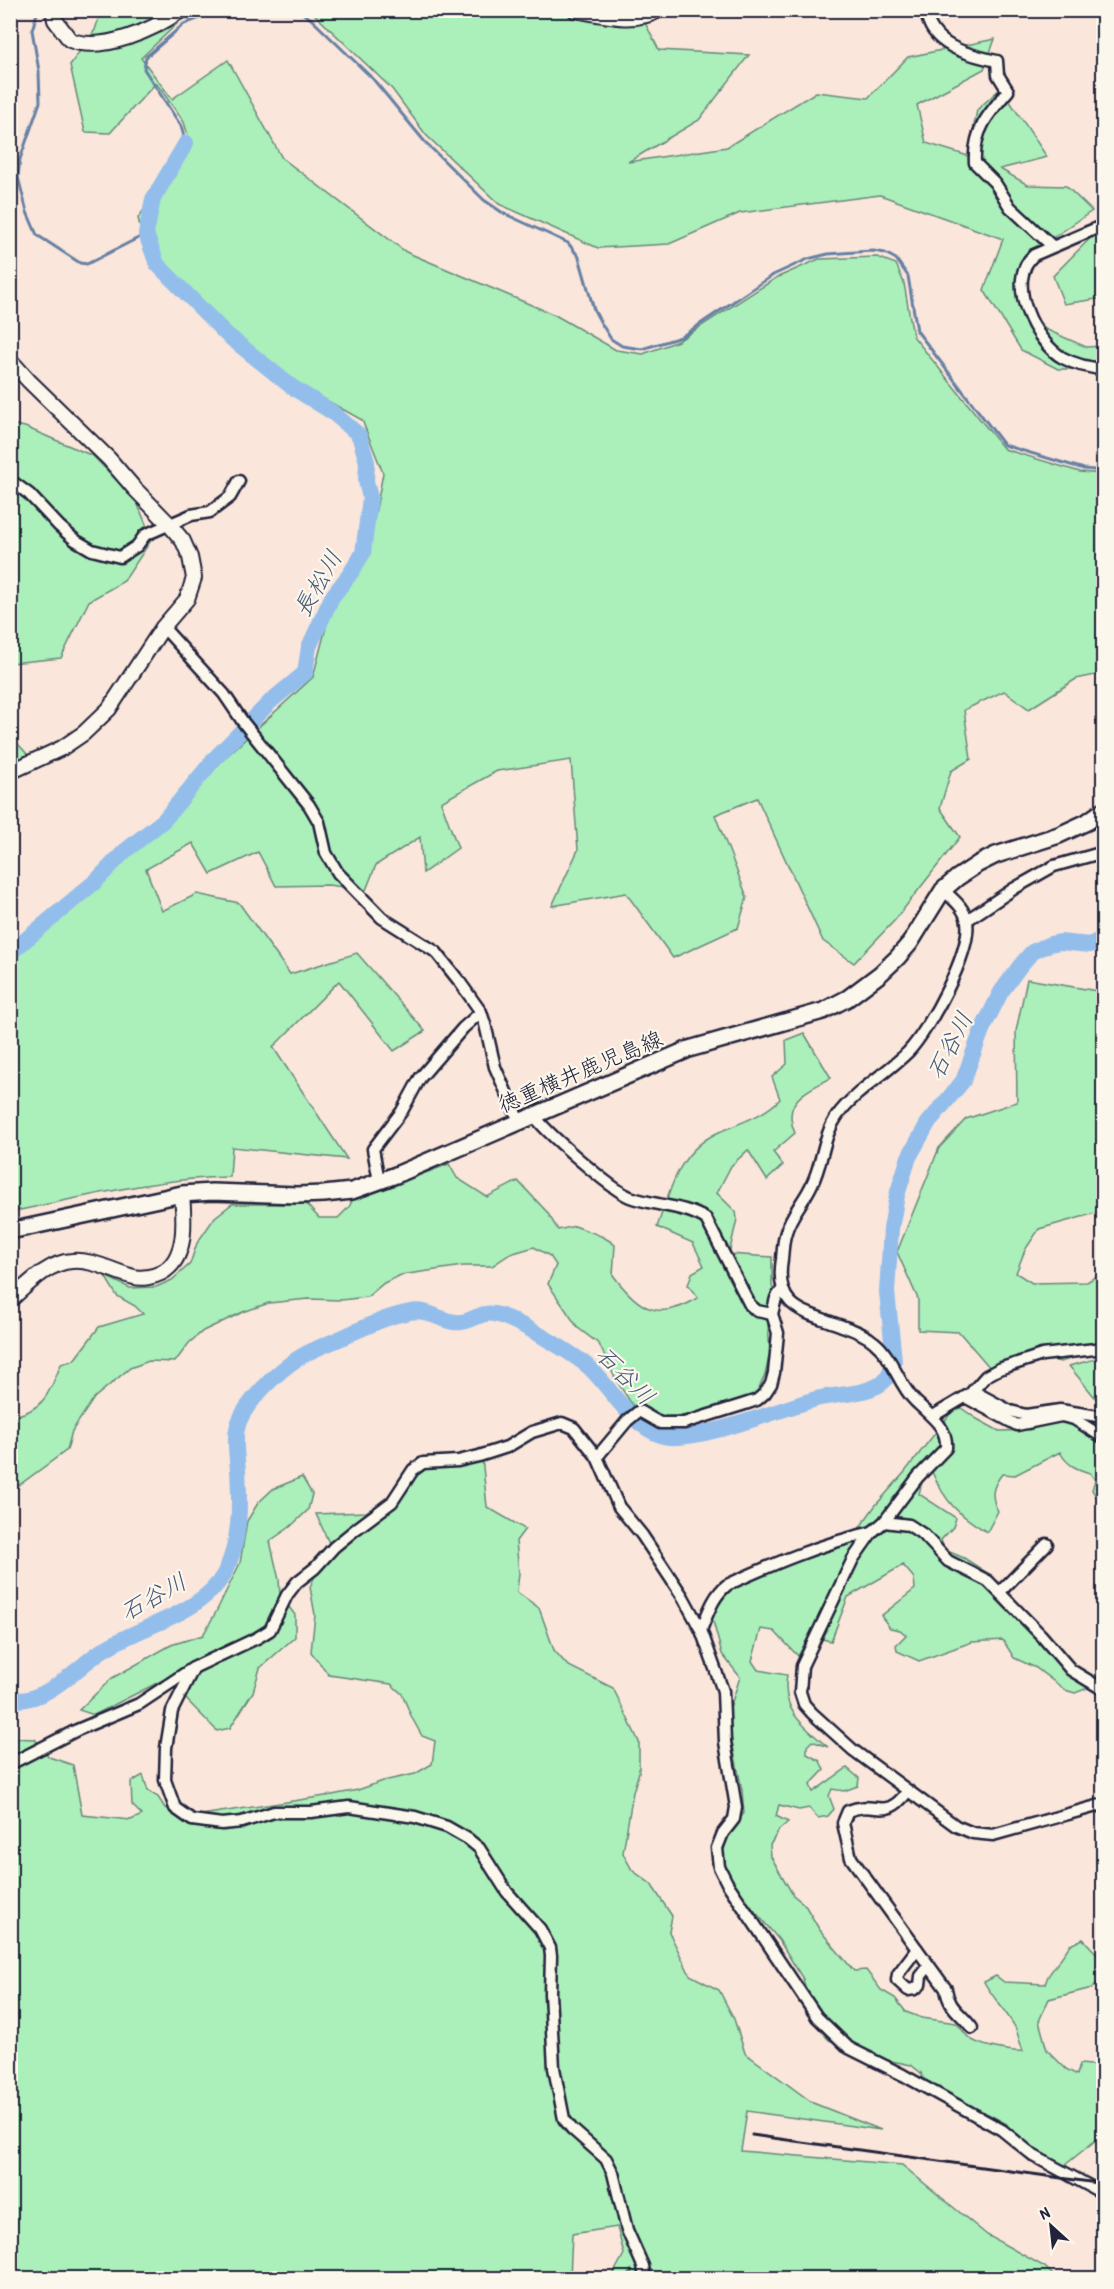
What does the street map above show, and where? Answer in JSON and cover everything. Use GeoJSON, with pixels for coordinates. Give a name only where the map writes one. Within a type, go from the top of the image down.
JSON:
{"type":"FeatureCollection","features":[{"type":"Feature","properties":{"kind":"main road","name":"徳重横井鹿児島線"},"geometry":{"type":"LineString","coordinates":[[10,1232],[183,1194],[212,1192],[297,1195],[352,1191],[689,1049],[824,1011],[848,998],[880,974],[910,943],[943,890],[978,864],[996,855],[1059,835],[1087,822],[1104,810]]}},
{"type":"Feature","properties":{"kind":"street"},"geometry":{"type":"LineString","coordinates":[[53,10],[55,20],[70,40],[93,45],[109,43],[141,32],[181,10]]}},
{"type":"Feature","properties":{"kind":"street"},"geometry":{"type":"LineString","coordinates":[[575,10],[624,18],[649,15],[659,10]]}},
{"type":"Feature","properties":{"kind":"street"},"geometry":{"type":"LineString","coordinates":[[926,10],[926,17],[940,41],[967,55],[997,61],[998,75],[1008,91],[989,113],[974,145],[975,163],[995,183],[1010,207],[1052,246]]}},
{"type":"Feature","properties":{"kind":"street"},"geometry":{"type":"LineString","coordinates":[[1104,225],[1052,246],[1028,260],[1022,274],[1021,288],[1027,312],[1047,344],[1062,358],[1089,367],[1104,369]]}},
{"type":"Feature","properties":{"kind":"street"},"geometry":{"type":"LineString","coordinates":[[10,360],[37,390],[110,459],[134,488],[170,524],[183,541],[190,557],[194,578],[187,599],[163,627],[109,709],[84,733],[62,748],[10,772]]}},
{"type":"Feature","properties":{"kind":"street"},"geometry":{"type":"LineString","coordinates":[[10,480],[29,494],[67,533],[92,550],[120,557],[137,546],[145,535],[191,515],[210,512],[230,497],[239,481]]}},
{"type":"Feature","properties":{"kind":"street"},"geometry":{"type":"LineString","coordinates":[[163,627],[224,694],[314,813],[319,822],[326,853],[338,873],[382,918],[436,952],[481,1012],[486,1024],[495,1067],[519,1121]]}},
{"type":"Feature","properties":{"kind":"street"},"geometry":{"type":"LineString","coordinates":[[967,920],[1015,888],[1054,866],[1104,852]]}},
{"type":"Feature","properties":{"kind":"street"},"geometry":{"type":"LineString","coordinates":[[943,890],[957,903],[967,920],[969,935],[961,956],[936,1013],[922,1035],[907,1052],[848,1104],[837,1116],[829,1130],[812,1184],[786,1231],[779,1276],[781,1291],[788,1300],[805,1312],[862,1333],[876,1343],[887,1357],[903,1387],[933,1416],[947,1443],[946,1448],[918,1477],[884,1522],[872,1532],[853,1559],[802,1666],[800,1692],[804,1704],[812,1713],[853,1750],[956,1826],[973,1833],[993,1835],[1104,1804]]}},
{"type":"Feature","properties":{"kind":"street"},"geometry":{"type":"LineString","coordinates":[[379,1181],[373,1149],[402,1111],[420,1078],[463,1028],[481,1012]]}},
{"type":"Feature","properties":{"kind":"street"},"geometry":{"type":"LineString","coordinates":[[534,1115],[540,1125],[586,1165],[628,1196],[692,1211],[705,1219],[750,1305],[757,1311],[772,1314]]}},
{"type":"Feature","properties":{"kind":"street"},"geometry":{"type":"LineString","coordinates":[[10,1300],[53,1266],[72,1260],[109,1268],[137,1278],[155,1276],[168,1269],[176,1260],[180,1247],[184,1222],[183,1194]]}},
{"type":"Feature","properties":{"kind":"street"},"geometry":{"type":"LineString","coordinates":[[597,1457],[627,1421],[639,1411],[660,1423],[684,1422],[718,1414],[757,1400],[771,1384],[774,1373],[778,1333],[772,1314],[776,1298],[781,1291]]}},
{"type":"Feature","properties":{"kind":"street"},"geometry":{"type":"LineString","coordinates":[[933,1416],[969,1394],[986,1376],[1010,1366],[1042,1355],[1104,1348]]}},
{"type":"Feature","properties":{"kind":"street"},"geometry":{"type":"LineString","coordinates":[[969,1394],[1010,1412],[1026,1415],[1060,1410],[1104,1417]]}},
{"type":"Feature","properties":{"kind":"street"},"geometry":{"type":"LineString","coordinates":[[969,1394],[1017,1425],[1061,1416],[1074,1419],[1104,1438]]}},
{"type":"Feature","properties":{"kind":"street"},"geometry":{"type":"LineString","coordinates":[[10,1764],[77,1730],[139,1704],[193,1668],[270,1630],[287,1595],[297,1582],[315,1568],[334,1547],[392,1502],[413,1470],[423,1463],[458,1461],[507,1448],[532,1432],[562,1423],[574,1428],[597,1457],[620,1507],[678,1588],[701,1630],[723,1691],[725,1742],[735,1807],[734,1819],[723,1833],[717,1848],[719,1867],[817,2017],[849,2048],[1002,2130],[1034,2156],[1104,2194]]}},
{"type":"Feature","properties":{"kind":"street"},"geometry":{"type":"LineString","coordinates":[[884,1522],[909,1525],[924,1535],[948,1561],[988,1581],[1041,1635],[1071,1670],[1104,1690]]}},
{"type":"Feature","properties":{"kind":"street"},"geometry":{"type":"LineString","coordinates":[[701,1630],[711,1605],[727,1585],[785,1559],[836,1540],[872,1532]]}},
{"type":"Feature","properties":{"kind":"street"},"geometry":{"type":"LineString","coordinates":[[1000,1593],[1047,1544]]}},
{"type":"Feature","properties":{"kind":"street"},"geometry":{"type":"LineString","coordinates":[[193,1668],[172,1711],[166,1748],[165,1780],[175,1808],[192,1820],[222,1824],[242,1822],[273,1812],[311,1812],[349,1807],[415,1817],[447,1827],[479,1848],[507,1892],[540,1929],[550,1948],[554,2068],[564,2118],[572,2129],[606,2159],[613,2173],[627,2230],[643,2266],[645,2278]]}},
{"type":"Feature","properties":{"kind":"street"},"geometry":{"type":"LineString","coordinates":[[908,1791],[899,1803],[887,1809],[858,1807],[848,1811],[843,1823],[851,1858],[946,1989],[948,2002],[972,2028]]}},
{"type":"Feature","properties":{"kind":"street"},"geometry":{"type":"LineString","coordinates":[[917,1949],[898,1974],[897,1980],[908,1990],[915,1989],[920,1985],[921,1976],[929,1966]]}},
{"type":"Feature","properties":{"kind":"green space"},"geometry":{"type":"Polygon","coordinates":[[[101,11],[208,11],[181,20],[141,58],[172,99],[228,60],[282,158],[406,252],[555,315],[616,350],[643,354],[678,341],[776,278],[819,259],[877,257],[896,264],[904,283],[913,336],[1004,449],[1080,472],[1103,474],[1103,677],[1100,674],[1076,679],[1029,709],[1004,691],[964,710],[971,759],[951,771],[940,808],[960,837],[895,920],[854,963],[823,941],[757,798],[715,815],[747,897],[738,928],[673,958],[626,893],[552,906],[578,850],[571,760],[497,771],[441,802],[458,848],[423,873],[420,837],[376,865],[366,890],[328,885],[276,886],[258,852],[211,874],[193,843],[146,869],[162,911],[197,894],[239,903],[290,974],[357,953],[425,1031],[394,1051],[339,981],[273,1047],[347,1159],[232,1147],[230,1177],[147,1185],[11,1212],[10,962],[131,852],[228,755],[313,677],[331,608],[367,557],[383,473],[362,420],[267,367],[148,260],[138,218],[191,146],[184,122],[156,83],[110,133],[85,132],[70,65],[95,30],[101,11]]]}},
{"type":"Feature","properties":{"kind":"green space"},"geometry":{"type":"Polygon","coordinates":[[[311,11],[639,11],[659,50],[749,55],[699,120],[628,162],[727,147],[816,92],[868,98],[908,57],[995,39],[984,69],[917,105],[926,143],[968,156],[977,110],[1001,88],[1047,157],[1000,169],[1028,185],[1066,186],[1092,211],[1040,247],[1021,298],[1045,329],[1086,347],[1103,346],[1103,369],[1058,369],[1021,350],[984,290],[1003,239],[880,195],[740,213],[669,244],[598,248],[499,204],[426,135],[392,89],[311,11]]]}},
{"type":"Feature","properties":{"kind":"green space"},"geometry":{"type":"Polygon","coordinates":[[[1103,225],[1103,298],[1064,304],[1053,276],[1103,225]]]}},
{"type":"Feature","properties":{"kind":"green space"},"geometry":{"type":"Polygon","coordinates":[[[11,424],[25,427],[93,456],[136,500],[152,539],[124,581],[89,601],[61,658],[11,663],[11,424]]]}},
{"type":"Feature","properties":{"kind":"green space"},"geometry":{"type":"Polygon","coordinates":[[[10,735],[27,754],[11,766],[10,766],[10,735]]]}},
{"type":"Feature","properties":{"kind":"green space"},"geometry":{"type":"Polygon","coordinates":[[[1027,979],[1103,992],[1103,1211],[1039,1229],[1025,1250],[1016,1273],[1032,1283],[1087,1282],[1103,1272],[1103,1348],[1061,1362],[1041,1358],[991,1369],[959,1332],[918,1330],[918,1299],[897,1252],[939,1148],[966,1119],[1017,1102],[1016,1031],[1027,979]]]}},
{"type":"Feature","properties":{"kind":"green space"},"geometry":{"type":"Polygon","coordinates":[[[804,1033],[831,1078],[798,1098],[794,1105],[791,1113],[795,1133],[773,1152],[783,1165],[767,1180],[748,1150],[731,1166],[717,1193],[736,1212],[737,1219],[729,1254],[772,1257],[772,1285],[775,1300],[767,1311],[770,1353],[765,1375],[757,1392],[745,1401],[694,1415],[651,1417],[635,1409],[616,1380],[599,1344],[578,1328],[548,1284],[556,1265],[550,1256],[534,1247],[510,1254],[492,1266],[463,1266],[401,1275],[384,1283],[367,1297],[269,1303],[243,1312],[203,1331],[189,1343],[175,1362],[149,1361],[130,1368],[94,1398],[72,1431],[67,1450],[11,1491],[11,1416],[31,1410],[44,1399],[61,1364],[74,1360],[99,1327],[143,1314],[135,1306],[117,1296],[105,1276],[130,1288],[156,1287],[172,1280],[190,1264],[197,1243],[215,1217],[232,1204],[306,1204],[319,1218],[338,1218],[349,1207],[354,1197],[380,1190],[449,1164],[457,1178],[487,1197],[518,1181],[547,1212],[558,1230],[575,1226],[611,1242],[615,1245],[613,1275],[632,1297],[650,1309],[672,1309],[698,1298],[688,1285],[692,1273],[704,1266],[693,1243],[657,1227],[672,1185],[685,1160],[705,1140],[759,1115],[780,1099],[772,1077],[787,1064],[786,1040],[804,1033]]]}},
{"type":"Feature","properties":{"kind":"green space"},"geometry":{"type":"Polygon","coordinates":[[[1104,1357],[1103,1407],[1069,1366],[1104,1357]]]}},
{"type":"Feature","properties":{"kind":"green space"},"geometry":{"type":"Polygon","coordinates":[[[957,1405],[999,1431],[1029,1430],[1057,1421],[1103,1429],[1103,1507],[1092,1490],[1095,1480],[1090,1473],[1072,1466],[1060,1452],[1015,1475],[1002,1474],[993,1492],[998,1511],[987,1532],[967,1519],[953,1506],[931,1470],[922,1482],[919,1494],[956,1518],[953,1527],[941,1540],[945,1550],[964,1558],[989,1574],[997,1594],[1071,1674],[1088,1688],[1075,1693],[1065,1690],[1036,1668],[1014,1658],[1003,1640],[972,1642],[919,1661],[897,1651],[896,1645],[906,1635],[900,1630],[890,1628],[881,1616],[915,1589],[914,1578],[903,1565],[848,1597],[831,1641],[809,1636],[798,1656],[774,1631],[761,1629],[752,1661],[758,1670],[787,1675],[787,1698],[796,1717],[828,1747],[812,1741],[807,1746],[807,1754],[820,1761],[824,1770],[810,1785],[813,1792],[847,1768],[859,1778],[858,1786],[844,1791],[832,1789],[829,1796],[834,1809],[828,1816],[818,1818],[809,1808],[799,1810],[779,1805],[776,1816],[788,1822],[779,1830],[770,1845],[771,1857],[793,1895],[805,1905],[819,1929],[854,1971],[866,1970],[881,1990],[895,1998],[906,2012],[922,2018],[956,2023],[968,2037],[986,2046],[1023,2051],[1015,2027],[984,1982],[996,1976],[1004,1982],[1045,1984],[1070,1945],[1083,1939],[1099,1956],[1103,1977],[1092,1988],[1049,1999],[1039,2021],[1047,2050],[1066,2069],[1077,2075],[1080,2064],[1103,2066],[1103,2090],[1097,2091],[1103,2105],[1103,2136],[1065,2165],[1016,2148],[1007,2124],[988,2114],[932,2096],[921,2073],[911,2065],[882,2059],[829,2040],[816,2025],[803,1979],[779,1940],[744,1898],[727,1871],[722,1855],[728,1837],[744,1813],[742,1790],[730,1732],[730,1708],[740,1677],[722,1654],[711,1614],[726,1590],[748,1573],[850,1541],[875,1506],[957,1405]]]}},
{"type":"Feature","properties":{"kind":"green space"},"geometry":{"type":"Polygon","coordinates":[[[482,1457],[487,1507],[525,1529],[516,1541],[519,1573],[517,1592],[539,1608],[554,1650],[567,1665],[613,1688],[639,1742],[639,1772],[633,1792],[623,1853],[632,1870],[651,1884],[672,1916],[669,1932],[690,1975],[719,1990],[734,2019],[745,2053],[813,2103],[881,2130],[747,2111],[741,2151],[902,2165],[987,2235],[1045,2267],[1056,2278],[631,2278],[631,2270],[625,2278],[611,2278],[624,2254],[617,2227],[572,2234],[570,2278],[11,2278],[10,1738],[35,1739],[49,1757],[73,1765],[82,1815],[131,1820],[142,1815],[132,1805],[131,1782],[143,1775],[148,1791],[158,1797],[165,1808],[201,1815],[358,1790],[383,1781],[415,1774],[432,1764],[435,1741],[422,1736],[402,1694],[391,1684],[329,1675],[311,1652],[315,1615],[310,1587],[329,1543],[316,1514],[366,1512],[383,1502],[406,1476],[422,1466],[482,1457]]]}},
{"type":"Feature","properties":{"kind":"green space"},"geometry":{"type":"Polygon","coordinates":[[[302,1477],[312,1494],[308,1510],[270,1541],[280,1595],[295,1615],[295,1637],[260,1668],[253,1692],[230,1728],[217,1731],[186,1699],[163,1680],[94,1715],[79,1710],[112,1678],[171,1645],[203,1635],[240,1563],[247,1521],[258,1503],[273,1489],[302,1477]]]}},
{"type":"Feature","properties":{"kind":"waterway"},"geometry":{"type":"LineString","coordinates":[[38,10],[32,30],[39,71],[40,102],[20,159],[18,177],[27,212],[37,235],[80,263],[87,264],[146,234]]}},
{"type":"Feature","properties":{"kind":"waterway"},"geometry":{"type":"LineString","coordinates":[[186,143],[181,126],[144,69],[146,57],[184,24],[221,10]]}},
{"type":"Feature","properties":{"kind":"waterway"},"geometry":{"type":"LineString","coordinates":[[298,10],[311,19],[373,79],[425,142],[484,200],[503,213],[568,243],[579,257],[594,310],[611,339],[622,346],[642,349],[681,337],[773,275],[808,259],[828,254],[873,251],[885,253],[896,259],[908,276],[917,331],[1004,445],[1084,469],[1104,471]]}},
{"type":"Feature","properties":{"kind":"waterway","name":"長松川"},"geometry":{"type":"LineString","coordinates":[[10,953],[96,881],[125,851],[164,820],[216,757],[271,701],[305,673],[309,647],[332,597],[363,553],[370,498],[366,481],[367,462],[359,435],[332,412],[292,387],[226,334],[157,264],[146,234],[153,199],[186,143]]}},
{"type":"Feature","properties":{"kind":"waterway","name":"石谷川"},"geometry":{"type":"LineString","coordinates":[[10,1699],[22,1700],[33,1697],[57,1686],[97,1654],[183,1611],[213,1588],[224,1574],[234,1549],[239,1497],[236,1439],[240,1419],[246,1409],[273,1378],[302,1356],[387,1318],[417,1311],[448,1321],[461,1322],[490,1313],[515,1322],[544,1337],[591,1369],[632,1416],[651,1431],[663,1436],[676,1437],[715,1431],[816,1399],[864,1391],[882,1383],[889,1374],[894,1360],[887,1292],[891,1229],[897,1195],[909,1157],[928,1123],[963,1081],[982,1030],[1001,992],[1032,952],[1060,942],[1090,945],[1104,938]]}},
{"type":"Feature","properties":{"kind":"railway"},"geometry":{"type":"LineString","coordinates":[[752,2135],[1104,2184]]}}]}
